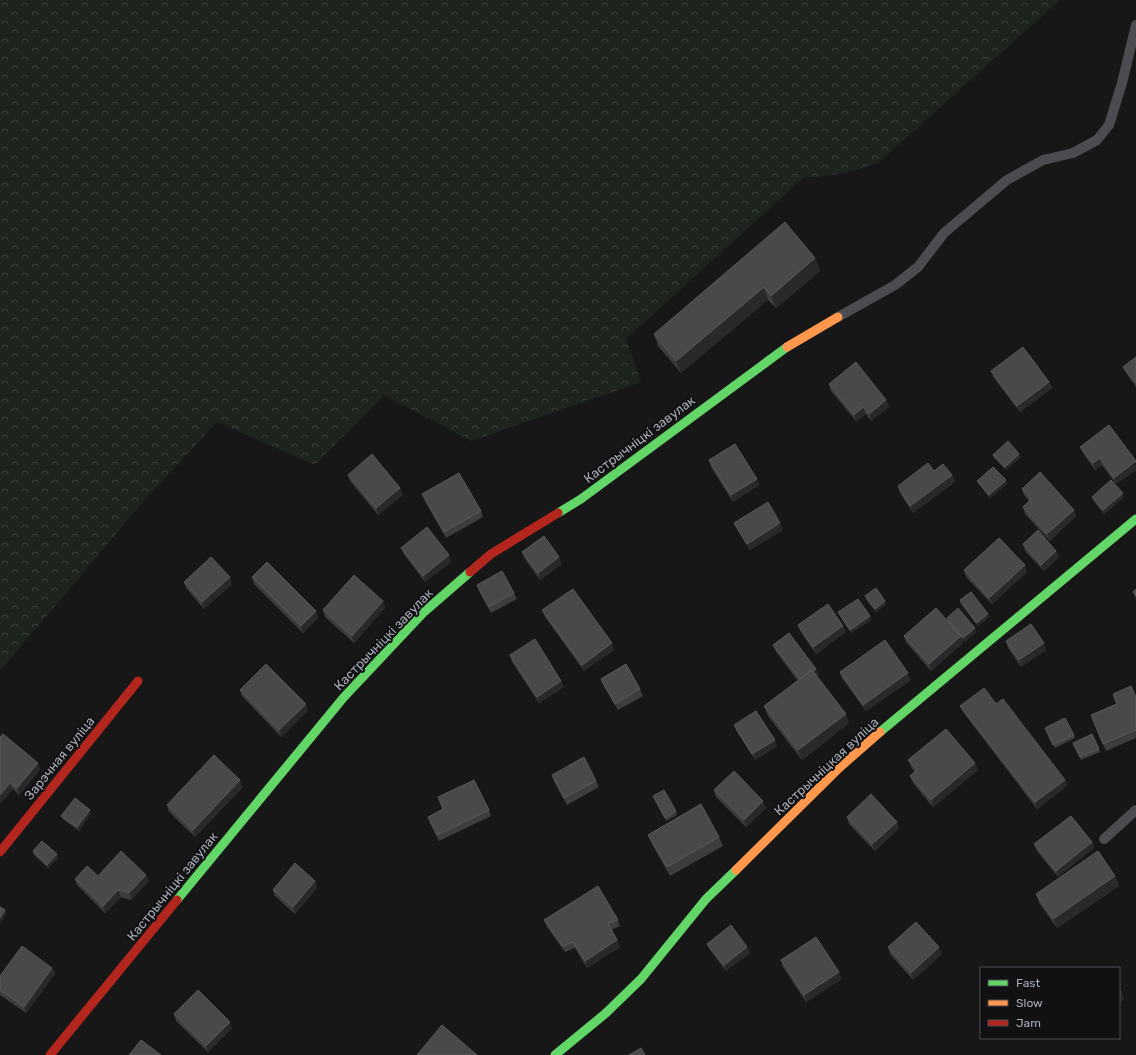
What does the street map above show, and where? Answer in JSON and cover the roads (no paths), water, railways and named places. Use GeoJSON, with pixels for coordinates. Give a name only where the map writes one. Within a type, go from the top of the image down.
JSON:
{"type":"FeatureCollection","features":[{"type":"Feature","properties":{"kind":"street","name":"Кастрычніцкі завулак"},"geometry":{"type":"LineString","coordinates":[[50,1055],[344,697],[424,612],[491,554],[581,499],[778,353],[838,317]]}},
{"type":"Feature","properties":{"kind":"street","name":"Кастрычніцкая вуліца"},"geometry":{"type":"LineString","coordinates":[[555,1055],[606,1013],[641,979],[706,900],[839,768],[910,706],[1136,518]]}},
{"type":"Feature","properties":{"kind":"street","name":"Зарэчная вуліца"},"geometry":{"type":"LineString","coordinates":[[0,852],[138,681]]}},
{"type":"Feature","properties":{"kind":"lane"},"geometry":{"type":"LineString","coordinates":[[838,317],[895,285],[918,267],[944,233],[1007,180],[1043,160],[1073,153],[1097,140],[1109,125],[1122,83],[1136,25]]}},
{"type":"Feature","properties":{"kind":"lane"},"geometry":{"type":"LineString","coordinates":[[1104,839],[1136,810]]}}]}
